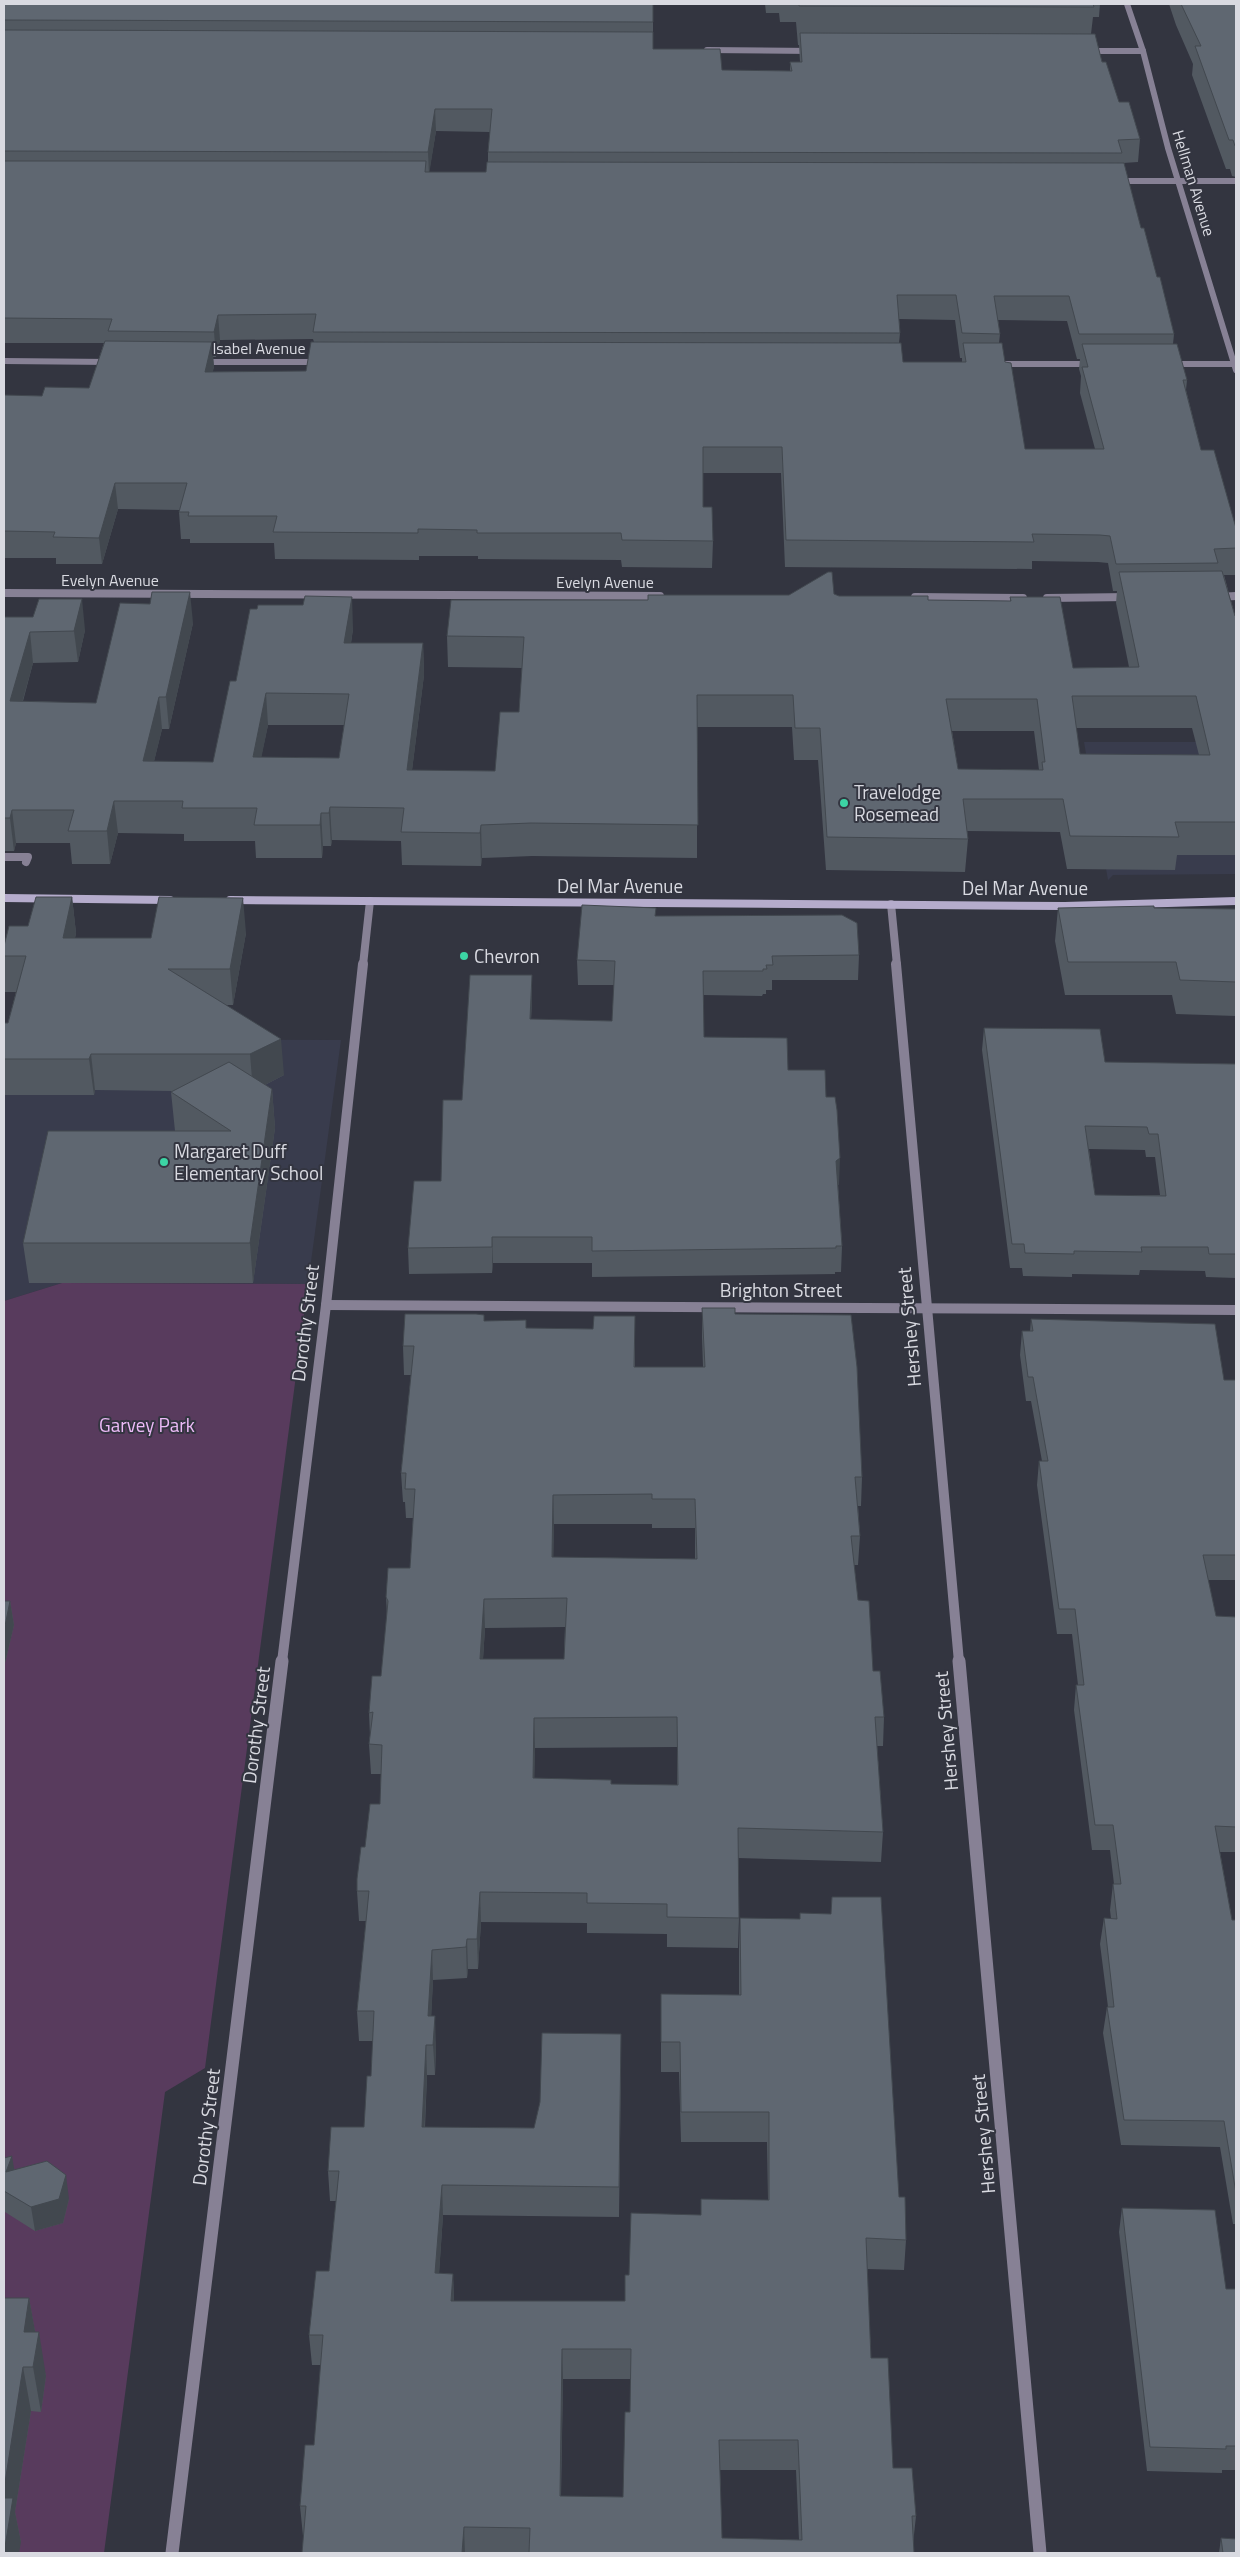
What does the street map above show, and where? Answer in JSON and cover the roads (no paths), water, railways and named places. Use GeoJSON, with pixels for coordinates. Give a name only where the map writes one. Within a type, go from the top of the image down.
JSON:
{"type":"FeatureCollection","features":[{"type":"Feature","properties":{"kind":"main road"},"geometry":{"type":"LineString","coordinates":[[4,898],[182,900]]}},
{"type":"Feature","properties":{"kind":"main road","name":"Del Mar Avenue"},"geometry":{"type":"LineString","coordinates":[[222,900],[1065,906],[1236,901]]}},
{"type":"Feature","properties":{"kind":"street","name":"Hellman Avenue"},"geometry":{"type":"LineString","coordinates":[[1126,4],[1143,51],[1178,181],[1235,367]]}},
{"type":"Feature","properties":{"kind":"street"},"geometry":{"type":"LineString","coordinates":[[697,50],[820,51]]}},
{"type":"Feature","properties":{"kind":"street"},"geometry":{"type":"LineString","coordinates":[[1079,51],[1143,51]]}},
{"type":"Feature","properties":{"kind":"street"},"geometry":{"type":"LineString","coordinates":[[1114,181],[1236,181]]}},
{"type":"Feature","properties":{"kind":"street"},"geometry":{"type":"LineString","coordinates":[[4,361],[116,362]]}},
{"type":"Feature","properties":{"kind":"street","name":"Isabel Avenue"},"geometry":{"type":"LineString","coordinates":[[194,362],[330,362]]}},
{"type":"Feature","properties":{"kind":"street"},"geometry":{"type":"LineString","coordinates":[[992,364],[1100,364]]}},
{"type":"Feature","properties":{"kind":"street"},"geometry":{"type":"LineString","coordinates":[[1159,364],[1235,367]]}},
{"type":"Feature","properties":{"kind":"street","name":"Evelyn Avenue"},"geometry":{"type":"LineString","coordinates":[[4,593],[667,596]]}},
{"type":"Feature","properties":{"kind":"street"},"geometry":{"type":"LineString","coordinates":[[1207,597],[1236,596]]}},
{"type":"Feature","properties":{"kind":"street"},"geometry":{"type":"LineString","coordinates":[[906,597],[1140,597]]}},
{"type":"Feature","properties":{"kind":"street"},"geometry":{"type":"LineString","coordinates":[[4,856],[28,857],[26,862]]}},
{"type":"Feature","properties":{"kind":"street","name":"Dorothy Street"},"geometry":{"type":"LineString","coordinates":[[172,2553],[326,1305],[370,901]]}},
{"type":"Feature","properties":{"kind":"street","name":"Hershey Street"},"geometry":{"type":"LineString","coordinates":[[891,904],[1040,2553]]}},
{"type":"Feature","properties":{"kind":"street","name":"Brighton Street"},"geometry":{"type":"LineString","coordinates":[[326,1305],[1236,1310]]}},
{"type":"Feature","properties":{"kind":"place","name":"Travelodge Rosemead"},"geometry":{"type":"Point","coordinates":[844,803]}},
{"type":"Feature","properties":{"kind":"place","name":"Chevron"},"geometry":{"type":"Point","coordinates":[464,956]}},
{"type":"Feature","properties":{"kind":"place","name":"Margaret Duff Elementary School"},"geometry":{"type":"Point","coordinates":[164,1162]}},
{"type":"Feature","properties":{"kind":"park label","name":"Garvey Park"},"geometry":{"type":"Point","coordinates":[147,1425]}}]}
